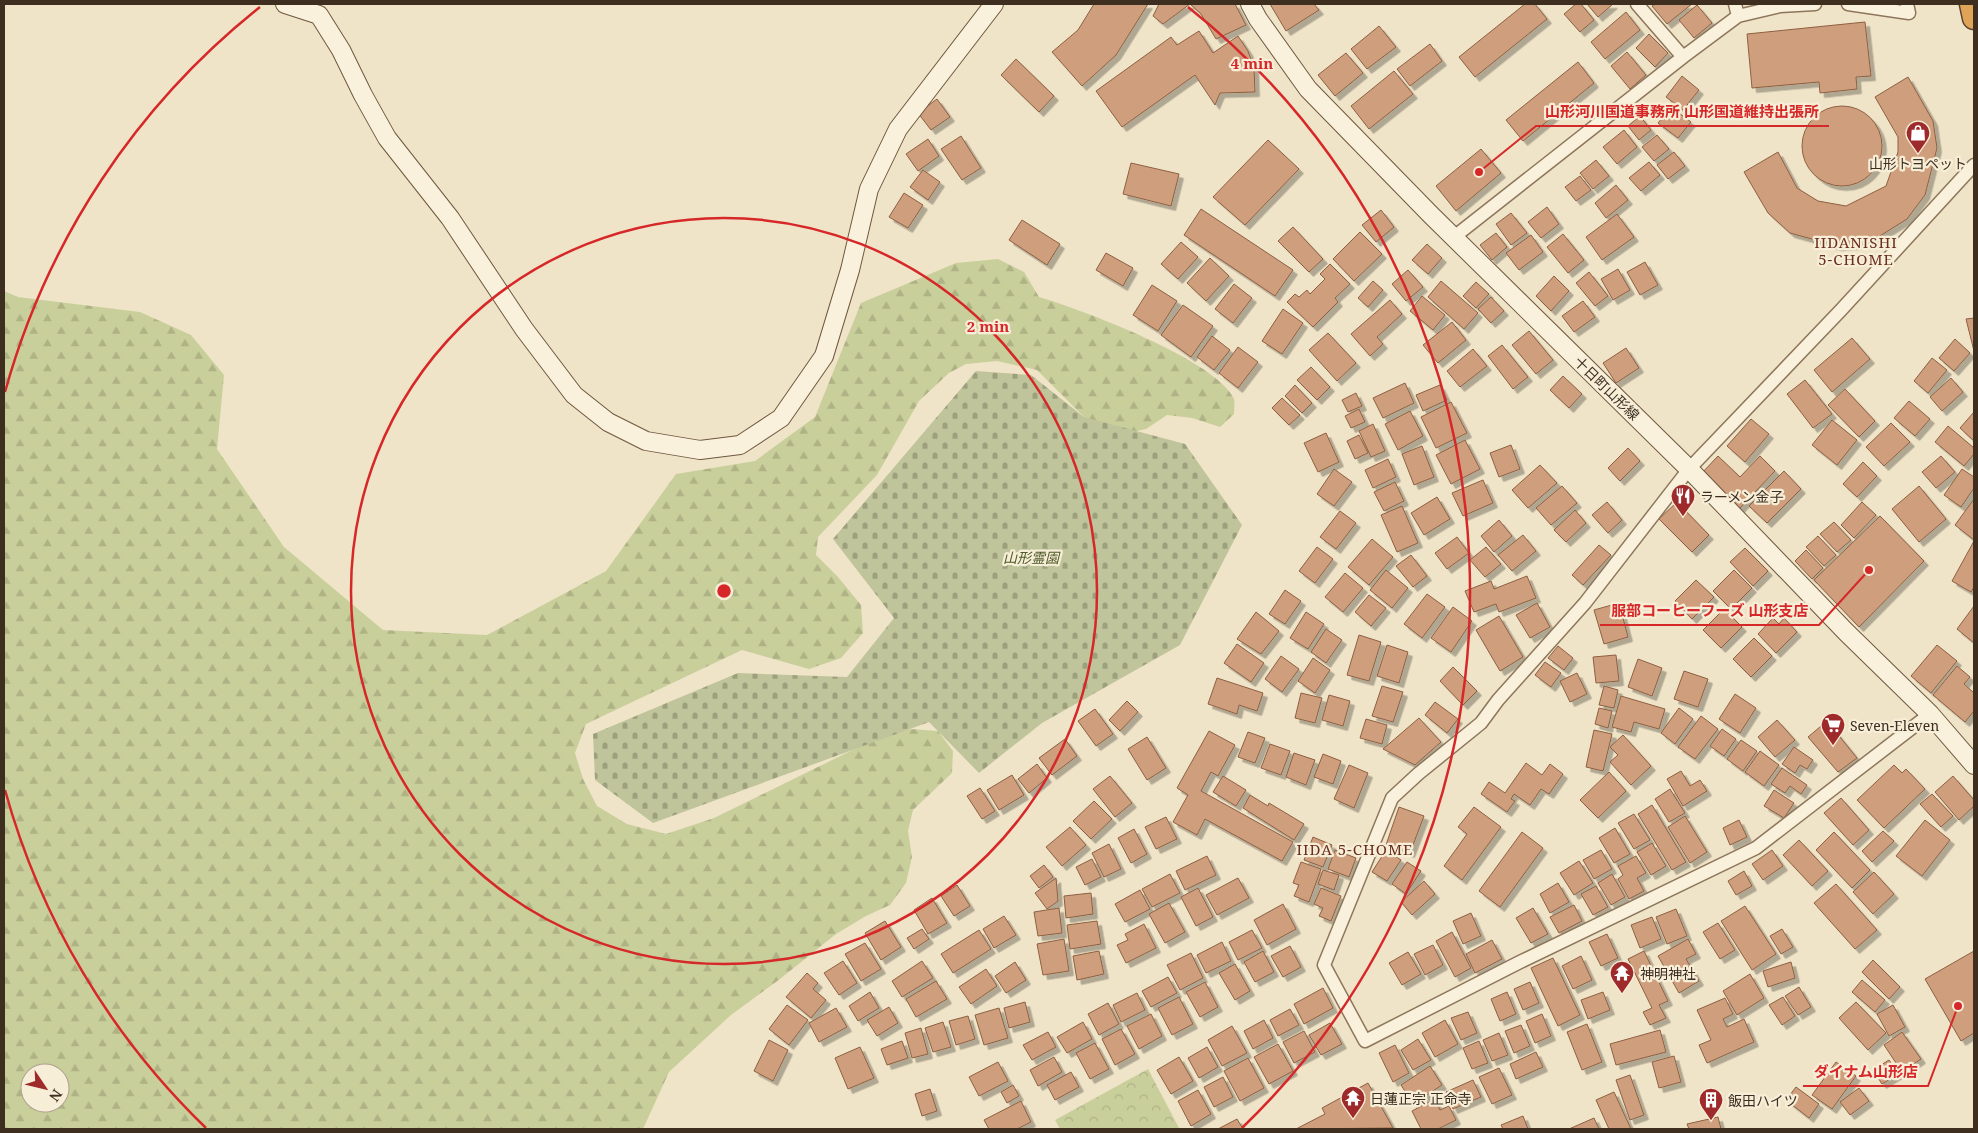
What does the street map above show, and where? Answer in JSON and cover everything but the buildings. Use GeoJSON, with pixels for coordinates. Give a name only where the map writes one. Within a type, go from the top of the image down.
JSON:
{"type":"FeatureCollection","features":[{"type":"Feature","properties":{"kind":"highway"},"geometry":{"type":"LineString","coordinates":[[1973,5],[1974,18]]}},
{"type":"Feature","properties":{"kind":"street"},"geometry":{"type":"LineString","coordinates":[[285,4],[319,15],[341,50],[387,138],[450,218],[524,329],[574,395],[608,422],[646,441],[700,450],[740,445],[781,418],[824,356],[850,270],[869,189],[898,129],[994,4]]}},
{"type":"Feature","properties":{"kind":"street","name":"十日町山形線"},"geometry":{"type":"LineString","coordinates":[[1250,4],[1258,19],[1308,89],[1454,237],[1689,469],[1846,632],[1930,714],[1974,765]]}},
{"type":"Feature","properties":{"kind":"street"},"geometry":{"type":"LineString","coordinates":[[1638,4],[1683,57]]}},
{"type":"Feature","properties":{"kind":"street"},"geometry":{"type":"LineString","coordinates":[[1454,237],[1683,57],[1737,10],[1815,4]]}},
{"type":"Feature","properties":{"kind":"street"},"geometry":{"type":"LineString","coordinates":[[1848,4],[1909,13],[1907,4]]}},
{"type":"Feature","properties":{"kind":"street"},"geometry":{"type":"LineString","coordinates":[[1930,714],[1756,848],[1520,962],[1365,1041],[1324,965],[1392,798],[1481,722],[1498,700],[1585,603],[1689,469],[1841,310],[1974,165]]}},
{"type":"Feature","properties":{"kind":"green space"},"geometry":{"type":"Polygon","coordinates":[[[998,259],[1024,272],[1039,297],[1114,324],[1176,353],[1202,368],[1222,384],[1234,399],[1234,414],[1220,427],[1192,418],[1167,415],[1146,429],[1124,434],[1084,417],[1037,370],[997,361],[966,364],[949,373],[919,401],[877,475],[818,537],[816,555],[838,577],[861,605],[863,633],[841,658],[809,669],[742,650],[586,724],[575,753],[583,779],[597,806],[627,824],[666,834],[714,818],[879,737],[911,729],[938,731],[953,751],[952,773],[913,810],[908,831],[912,857],[906,883],[890,905],[866,916],[836,934],[731,1015],[669,1072],[643,1129],[4,1129],[4,291],[18,297],[140,312],[191,335],[224,375],[217,449],[284,547],[383,630],[487,635],[606,571],[676,474],[755,461],[815,417],[861,303],[956,263],[998,259]]]}},
{"type":"Feature","properties":{"kind":"green space","name":"山形霊園"},"geometry":{"type":"Polygon","coordinates":[[[976,371],[1031,375],[1084,417],[1185,444],[1242,525],[1180,645],[1042,723],[979,773],[929,722],[653,823],[595,780],[593,734],[738,673],[847,677],[894,618],[833,539],[976,371]]]}},
{"type":"Feature","properties":{"kind":"green space"},"geometry":{"type":"Polygon","coordinates":[[[1148,1069],[1179,1128],[1060,1129],[1055,1120],[1148,1069]]]}},
{"type":"Feature","properties":{"kind":"place","name":"山形トヨペット"},"geometry":{"type":"Point","coordinates":[1918,154]}},
{"type":"Feature","properties":{"kind":"place","name":"山形河川国道事務所 山形国道維持出張所"},"geometry":{"type":"Point","coordinates":[1479,172]}},
{"type":"Feature","properties":{"kind":"place","name":"ラーメン金子"},"geometry":{"type":"Point","coordinates":[1683,517]}},
{"type":"Feature","properties":{"kind":"place","name":"服部コーヒーフーズ 山形支店"},"geometry":{"type":"Point","coordinates":[1869,570]}},
{"type":"Feature","properties":{"kind":"place","name":"Seven-Eleven"},"geometry":{"type":"Point","coordinates":[1833,746]}},
{"type":"Feature","properties":{"kind":"place","name":"神明神社"},"geometry":{"type":"Point","coordinates":[1622,994]}},
{"type":"Feature","properties":{"kind":"place","name":"ダイナム山形店"},"geometry":{"type":"Point","coordinates":[1958,1006]}},
{"type":"Feature","properties":{"kind":"place","name":"日蓮正宗 正命寺"},"geometry":{"type":"Point","coordinates":[1353,1119]}},
{"type":"Feature","properties":{"kind":"place","name":"飯田ハイツ"},"geometry":{"type":"Point","coordinates":[1711,1121]}},
{"type":"Feature","properties":{"kind":"district","name":"IIDANISHI 5-CHOME"},"geometry":{"type":"Point","coordinates":[1856,250]}},
{"type":"Feature","properties":{"kind":"district","name":"IIDA 5-CHOME"},"geometry":{"type":"Point","coordinates":[1355,849]}}]}
